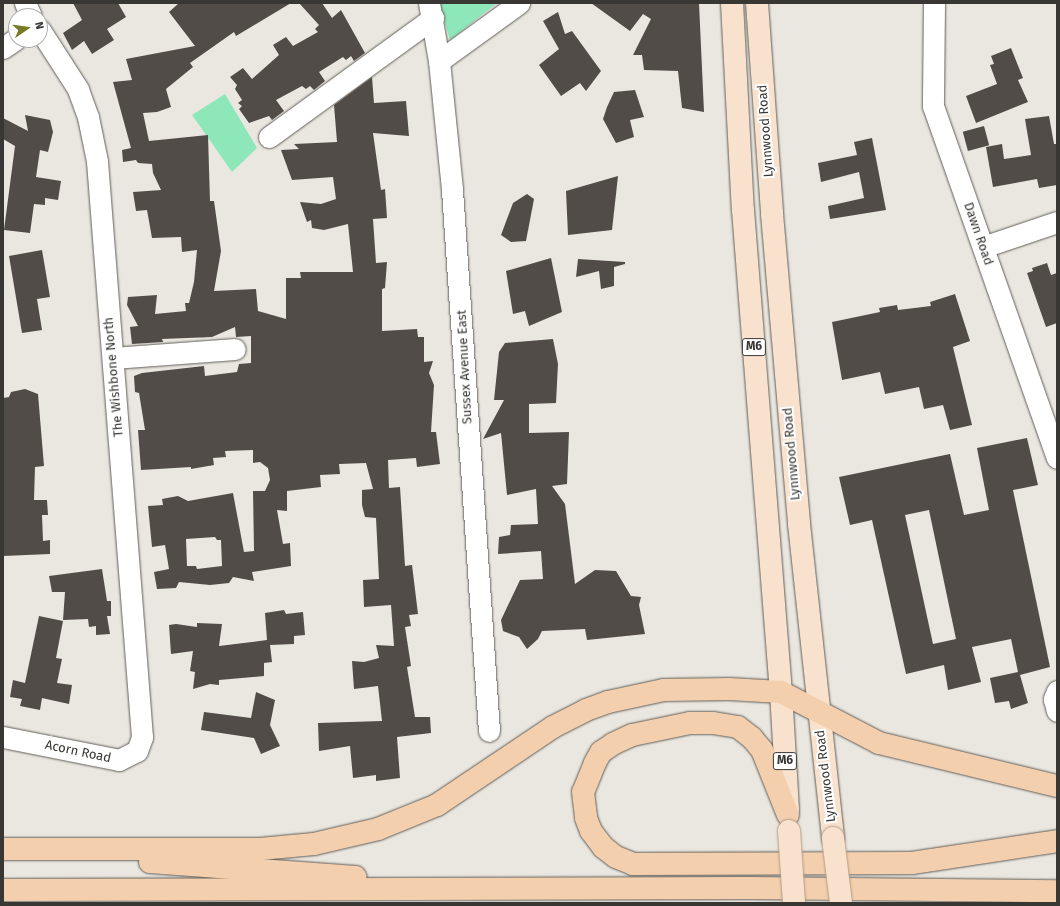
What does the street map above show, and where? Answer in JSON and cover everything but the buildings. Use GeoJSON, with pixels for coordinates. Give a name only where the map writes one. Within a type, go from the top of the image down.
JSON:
{"type":"FeatureCollection","features":[{"type":"Feature","properties":{"kind":"highway"},"geometry":{"type":"LineString","coordinates":[[3,850],[260,849],[314,844],[378,829],[437,805],[553,727],[608,702],[664,690],[729,689],[781,692],[819,710],[852,731],[879,743],[1057,786]]}},
{"type":"Feature","properties":{"kind":"highway"},"geometry":{"type":"LineString","coordinates":[[789,823],[762,750],[752,738],[738,727],[712,723],[690,724],[632,735],[613,744],[601,752],[583,792],[586,818],[591,831],[604,847],[616,857],[633,864],[912,863],[1057,841]]}},
{"type":"Feature","properties":{"kind":"highway"},"geometry":{"type":"LineString","coordinates":[[3,850],[522,889]]}},
{"type":"Feature","properties":{"kind":"highway"},"geometry":{"type":"LineString","coordinates":[[3,890],[522,889],[1057,891]]}},
{"type":"Feature","properties":{"kind":"main road","name":"Lynnwood Road"},"geometry":{"type":"LineString","coordinates":[[732,3],[743,210],[781,692],[794,903]]}},
{"type":"Feature","properties":{"kind":"main road"},"geometry":{"type":"LineString","coordinates":[[734,52],[741,31],[740,3]]}},
{"type":"Feature","properties":{"kind":"main road","name":"Lynnwood Road"},"geometry":{"type":"LineString","coordinates":[[757,3],[772,214],[795,485],[841,903]]}},
{"type":"Feature","properties":{"kind":"street"},"geometry":{"type":"LineString","coordinates":[[440,61],[519,3]]}},
{"type":"Feature","properties":{"kind":"street","name":"Dawn Road"},"geometry":{"type":"LineString","coordinates":[[934,3],[933,106],[1057,458]]}},
{"type":"Feature","properties":{"kind":"street"},"geometry":{"type":"LineString","coordinates":[[270,137],[431,11]]}},
{"type":"Feature","properties":{"kind":"street","name":"Sussex Avenue East"},"geometry":{"type":"LineString","coordinates":[[431,11],[440,61],[463,323],[489,731]]}},
{"type":"Feature","properties":{"kind":"street","name":"The Wishbone North"},"geometry":{"type":"LineString","coordinates":[[48,42],[78,89],[92,134],[100,195],[142,737]]}},
{"type":"Feature","properties":{"kind":"street"},"geometry":{"type":"LineString","coordinates":[[983,247],[1057,222]]}},
{"type":"Feature","properties":{"kind":"street"},"geometry":{"type":"LineString","coordinates":[[113,358],[236,349]]}},
{"type":"Feature","properties":{"kind":"street"},"geometry":{"type":"LineString","coordinates":[[1057,691],[1054,699],[1057,712]]}},
{"type":"Feature","properties":{"kind":"street","name":"Acorn Road"},"geometry":{"type":"LineString","coordinates":[[3,737],[119,760],[136,751],[142,737]]}},
{"type":"Feature","properties":{"kind":"green space"},"geometry":{"type":"Polygon","coordinates":[[[439,3],[497,3],[450,40],[439,3]]]}},
{"type":"Feature","properties":{"kind":"green space"},"geometry":{"type":"Polygon","coordinates":[[[225,94],[257,148],[232,172],[192,115],[225,94]]]}}]}
